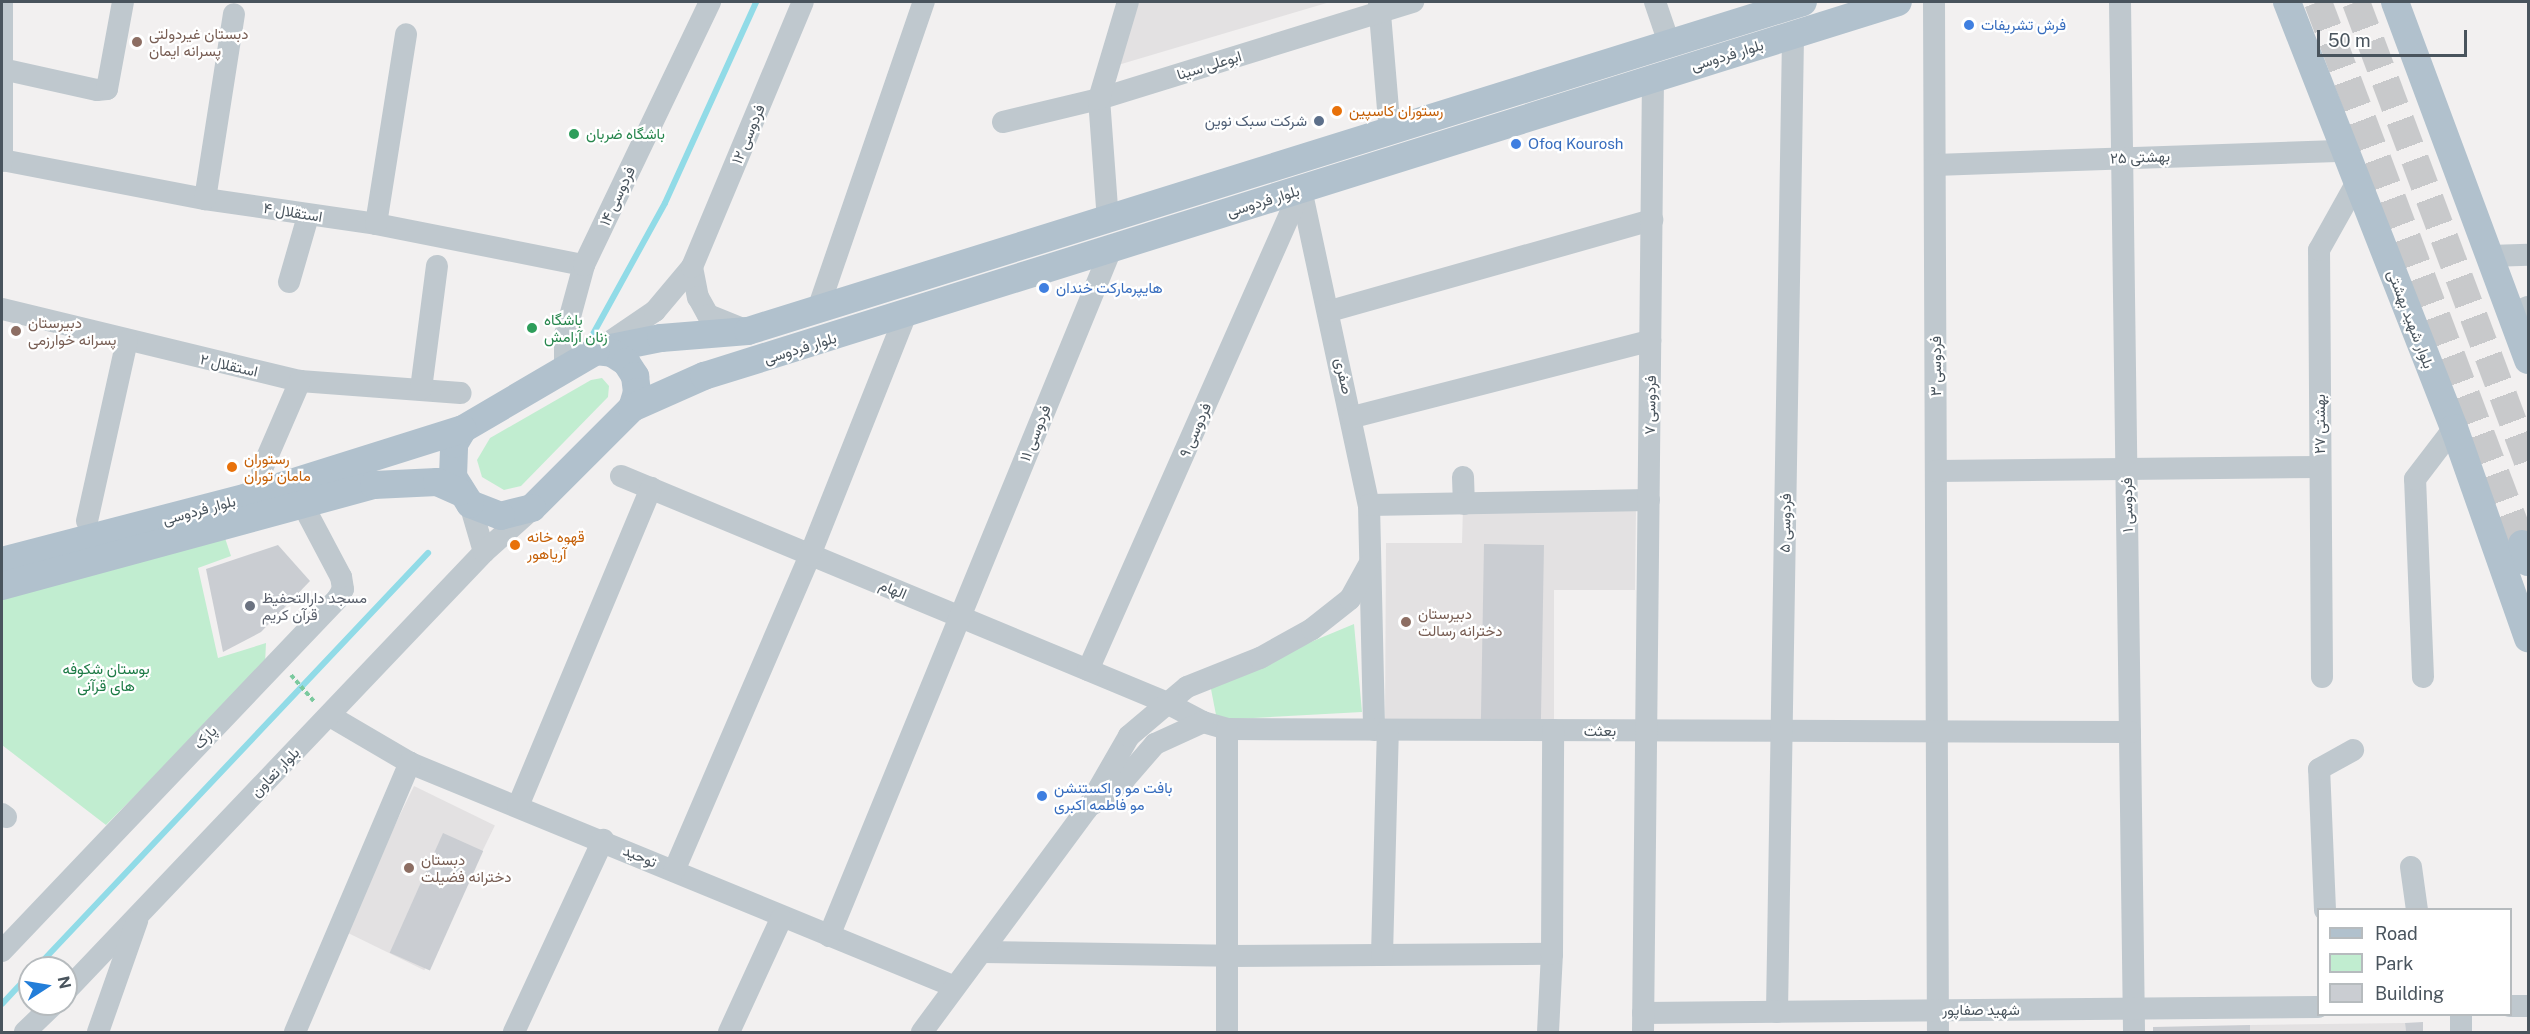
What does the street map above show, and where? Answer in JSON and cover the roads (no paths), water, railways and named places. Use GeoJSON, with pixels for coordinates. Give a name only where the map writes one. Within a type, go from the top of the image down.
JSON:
{"type":"FeatureCollection","features":[{"type":"Feature","properties":{"kind":"main road","name":"بلوار فردوسی"},"geometry":{"type":"LineString","coordinates":[[2,561],[250,496],[463,429],[565,366],[596,351],[661,338],[748,331],[1108,221],[1803,2]]}},
{"type":"Feature","properties":{"kind":"main road","name":"بلوار فردوسی"},"geometry":{"type":"LineString","coordinates":[[632,408],[704,376],[905,316],[1898,2]]}},
{"type":"Feature","properties":{"kind":"main road","name":"بلوار شهید بهشتی"},"geometry":{"type":"LineString","coordinates":[[2287,2],[2454,428],[2529,638]]}},
{"type":"Feature","properties":{"kind":"main road"},"geometry":{"type":"LineString","coordinates":[[2395,2],[2490,256],[2520,311],[2529,360]]}},
{"type":"Feature","properties":{"kind":"main road"},"geometry":{"type":"LineString","coordinates":[[532,508],[632,408],[637,392],[635,376],[626,362],[612,353],[596,351]]}},
{"type":"Feature","properties":{"kind":"main road"},"geometry":{"type":"LineString","coordinates":[[463,429],[451,460],[465,498]]}},
{"type":"Feature","properties":{"kind":"main road","name":"بلوار فردوسی"},"geometry":{"type":"LineString","coordinates":[[2,586],[304,507],[374,485],[416,480],[437,482],[501,516],[532,508]]}},
{"type":"Feature","properties":{"kind":"street"},"geometry":{"type":"LineString","coordinates":[[2,2],[2,160]]}},
{"type":"Feature","properties":{"kind":"street"},"geometry":{"type":"LineString","coordinates":[[3,69],[97,90],[107,88],[123,2]]}},
{"type":"Feature","properties":{"kind":"street","name":"فردوسی ۱۴"},"geometry":{"type":"LineString","coordinates":[[565,366],[565,335],[584,265],[710,2]]}},
{"type":"Feature","properties":{"kind":"street","name":"فردوسی ۱۲"},"geometry":{"type":"LineString","coordinates":[[596,351],[655,311],[692,267],[803,2]]}},
{"type":"Feature","properties":{"kind":"street"},"geometry":{"type":"LineString","coordinates":[[818,309],[924,2]]}},
{"type":"Feature","properties":{"kind":"street"},"geometry":{"type":"LineString","coordinates":[[1108,221],[1099,99],[1128,2]]}},
{"type":"Feature","properties":{"kind":"street","name":"ابوعلی سینا"},"geometry":{"type":"LineString","coordinates":[[1003,122],[1099,99],[1379,7],[1413,2]]}},
{"type":"Feature","properties":{"kind":"street"},"geometry":{"type":"LineString","coordinates":[[1655,2],[1669,44]]}},
{"type":"Feature","properties":{"kind":"street","name":"فردوسی ۳"},"geometry":{"type":"LineString","coordinates":[[1934,2],[1938,1022]]}},
{"type":"Feature","properties":{"kind":"street","name":"فردوسی ۱"},"geometry":{"type":"LineString","coordinates":[[2120,2],[2134,1032]]}},
{"type":"Feature","properties":{"kind":"street"},"geometry":{"type":"LineString","coordinates":[[1379,7],[1390,132]]}},
{"type":"Feature","properties":{"kind":"street"},"geometry":{"type":"LineString","coordinates":[[205,199],[234,14]]}},
{"type":"Feature","properties":{"kind":"street"},"geometry":{"type":"LineString","coordinates":[[376,224],[406,34]]}},
{"type":"Feature","properties":{"kind":"street","name":"فردوسی ۵"},"geometry":{"type":"LineString","coordinates":[[1778,1012],[1792,35]]}},
{"type":"Feature","properties":{"kind":"street","name":"فردوسی ۷"},"geometry":{"type":"LineString","coordinates":[[1643,1023],[1653,78]]}},
{"type":"Feature","properties":{"kind":"street","name":"بهشتی ۲۵"},"geometry":{"type":"LineString","coordinates":[[1935,165],[2345,151]]}},
{"type":"Feature","properties":{"kind":"street","name":"استقلال ۴"},"geometry":{"type":"LineString","coordinates":[[2,160],[205,199],[308,216],[376,224],[584,265]]}},
{"type":"Feature","properties":{"kind":"street","name":"بهشتی ۲۷"},"geometry":{"type":"LineString","coordinates":[[2322,677],[2319,250],[2357,182]]}},
{"type":"Feature","properties":{"kind":"street","name":"صفری"},"geometry":{"type":"LineString","coordinates":[[1301,189],[1353,417],[1369,505],[1371,624],[1381,730],[1382,955]]}},
{"type":"Feature","properties":{"kind":"street","name":"فردوسی ۹"},"geometry":{"type":"LineString","coordinates":[[1088,670],[1301,189]]}},
{"type":"Feature","properties":{"kind":"street"},"geometry":{"type":"LineString","coordinates":[[289,282],[308,216]]}},
{"type":"Feature","properties":{"kind":"street"},"geometry":{"type":"LineString","coordinates":[[1330,311],[1652,220]]}},
{"type":"Feature","properties":{"kind":"street","name":"فردوسی ۱۱"},"geometry":{"type":"LineString","coordinates":[[829,936],[1111,249]]}},
{"type":"Feature","properties":{"kind":"street"},"geometry":{"type":"LineString","coordinates":[[2490,256],[2529,255]]}},
{"type":"Feature","properties":{"kind":"street"},"geometry":{"type":"LineString","coordinates":[[421,389],[437,266]]}},
{"type":"Feature","properties":{"kind":"street"},"geometry":{"type":"LineString","coordinates":[[692,267],[698,297],[708,315],[748,331]]}},
{"type":"Feature","properties":{"kind":"street","name":"استقلال ۲"},"geometry":{"type":"LineString","coordinates":[[2,309],[300,381],[461,393]]}},
{"type":"Feature","properties":{"kind":"street"},"geometry":{"type":"LineString","coordinates":[[674,871],[810,555],[905,316]]}},
{"type":"Feature","properties":{"kind":"street"},"geometry":{"type":"LineString","coordinates":[[87,521],[128,341]]}},
{"type":"Feature","properties":{"kind":"street"},"geometry":{"type":"LineString","coordinates":[[1353,417],[1650,341]]}},
{"type":"Feature","properties":{"kind":"street"},"geometry":{"type":"LineString","coordinates":[[262,469],[300,381]]}},
{"type":"Feature","properties":{"kind":"street"},"geometry":{"type":"LineString","coordinates":[[2422,677],[2415,479],[2454,428]]}},
{"type":"Feature","properties":{"kind":"street"},"geometry":{"type":"LineString","coordinates":[[1936,471],[2126,466],[2320,467]]}},
{"type":"Feature","properties":{"kind":"street","name":"الهام"},"geometry":{"type":"LineString","coordinates":[[621,476],[1165,702],[1203,722]]}},
{"type":"Feature","properties":{"kind":"street"},"geometry":{"type":"LineString","coordinates":[[1463,477],[1464,504]]}},
{"type":"Feature","properties":{"kind":"street"},"geometry":{"type":"LineString","coordinates":[[518,806],[651,488]]}},
{"type":"Feature","properties":{"kind":"street"},"geometry":{"type":"LineString","coordinates":[[465,498],[484,552]]}},
{"type":"Feature","properties":{"kind":"street"},"geometry":{"type":"LineString","coordinates":[[1369,505],[1649,500]]}},
{"type":"Feature","properties":{"kind":"street","name":"پارک"},"geometry":{"type":"LineString","coordinates":[[2,951],[338,598],[343,589],[341,577],[304,507]]}},
{"type":"Feature","properties":{"kind":"street","name":"بلوار تعاون"},"geometry":{"type":"LineString","coordinates":[[78,978],[323,710],[532,508]]}},
{"type":"Feature","properties":{"kind":"street"},"geometry":{"type":"LineString","coordinates":[[922,1032],[1087,809],[1117,751],[1165,702],[1187,687],[1260,658],[1312,629],[1350,599],[1369,565]]}},
{"type":"Feature","properties":{"kind":"street"},"geometry":{"type":"LineString","coordinates":[[1340,607],[1371,624]]}},
{"type":"Feature","properties":{"kind":"street","name":"توحید"},"geometry":{"type":"LineString","coordinates":[[323,710],[410,763],[603,840],[781,919],[955,987]]}},
{"type":"Feature","properties":{"kind":"street"},"geometry":{"type":"LineString","coordinates":[[1087,809],[1123,781],[1155,744],[1203,722]]}},
{"type":"Feature","properties":{"kind":"street","name":"بعثت"},"geometry":{"type":"LineString","coordinates":[[1203,722],[1227,729],[1264,730],[2130,732]]}},
{"type":"Feature","properties":{"kind":"street"},"geometry":{"type":"LineString","coordinates":[[1227,729],[1227,1032]]}},
{"type":"Feature","properties":{"kind":"street"},"geometry":{"type":"LineString","coordinates":[[1548,1032],[1552,954],[1553,730]]}},
{"type":"Feature","properties":{"kind":"street"},"geometry":{"type":"LineString","coordinates":[[2325,908],[2319,769],[2353,750]]}},
{"type":"Feature","properties":{"kind":"street"},"geometry":{"type":"LineString","coordinates":[[295,1032],[410,763]]}},
{"type":"Feature","properties":{"kind":"street"},"geometry":{"type":"LineString","coordinates":[[514,1032],[603,840]]}},
{"type":"Feature","properties":{"kind":"street"},"geometry":{"type":"LineString","coordinates":[[2411,867],[2417,908]]}},
{"type":"Feature","properties":{"kind":"street"},"geometry":{"type":"LineString","coordinates":[[98,1032],[140,913]]}},
{"type":"Feature","properties":{"kind":"street"},"geometry":{"type":"LineString","coordinates":[[729,1032],[781,919]]}},
{"type":"Feature","properties":{"kind":"street"},"geometry":{"type":"LineString","coordinates":[[983,952],[1228,957],[1552,954]]}},
{"type":"Feature","properties":{"kind":"street"},"geometry":{"type":"LineString","coordinates":[[2512,1006],[2529,1006]]}},
{"type":"Feature","properties":{"kind":"street","name":"شهید صفاپور"},"geometry":{"type":"LineString","coordinates":[[1643,1023],[1738,1022],[1778,1012],[1938,1022],[2133,1009],[2317,1007]]}},
{"type":"Feature","properties":{"kind":"street"},"geometry":{"type":"LineString","coordinates":[[25,1032],[42,1016]]}},
{"type":"Feature","properties":{"kind":"street"},"geometry":{"type":"LineString","coordinates":[[2461,1016],[2461,1032]]}},
{"type":"Feature","properties":{"kind":"waterway"},"geometry":{"type":"LineString","coordinates":[[593,334],[665,203],[756,2]]}},
{"type":"Feature","properties":{"kind":"waterway"},"geometry":{"type":"LineString","coordinates":[[47,956],[428,553]]}},
{"type":"Feature","properties":{"kind":"waterway"},"geometry":{"type":"LineString","coordinates":[[2,1004],[18,987]]}},
{"type":"Feature","properties":{"kind":"tunnel"},"geometry":{"type":"LineString","coordinates":[[2318,2],[2522,544]]}},
{"type":"Feature","properties":{"kind":"tunnel"},"geometry":{"type":"LineString","coordinates":[[2356,2],[2528,463]]}},
{"type":"Feature","properties":{"kind":"place","name":"فرش تشریفات"},"geometry":{"type":"Point","coordinates":[1969,25]}},
{"type":"Feature","properties":{"kind":"place","name":"دبستان غیردولتی پسرانه ایمان"},"geometry":{"type":"Point","coordinates":[137,42]}},
{"type":"Feature","properties":{"kind":"place","name":"رستوران کاسپین"},"geometry":{"type":"Point","coordinates":[1337,111]}},
{"type":"Feature","properties":{"kind":"place","name":"شرکت سبک نوین"},"geometry":{"type":"Point","coordinates":[1319,121]}},
{"type":"Feature","properties":{"kind":"place","name":"باشگاه ضربان"},"geometry":{"type":"Point","coordinates":[574,134]}},
{"type":"Feature","properties":{"kind":"place","name":"Ofoq Kourosh"},"geometry":{"type":"Point","coordinates":[1516,144]}},
{"type":"Feature","properties":{"kind":"place","name":"هایپرمارکت خندان"},"geometry":{"type":"Point","coordinates":[1044,288]}},
{"type":"Feature","properties":{"kind":"place","name":"باشگاه زنان آرامش"},"geometry":{"type":"Point","coordinates":[532,328]}},
{"type":"Feature","properties":{"kind":"place","name":"دبیرستان پسرانه خوارزمی"},"geometry":{"type":"Point","coordinates":[16,331]}},
{"type":"Feature","properties":{"kind":"place","name":"رستوران مامان توران"},"geometry":{"type":"Point","coordinates":[232,467]}},
{"type":"Feature","properties":{"kind":"place","name":"قهوه خانه آریاهور"},"geometry":{"type":"Point","coordinates":[515,545]}},
{"type":"Feature","properties":{"kind":"place","name":"مسجد دارالتحفیظ قرآن کریم"},"geometry":{"type":"Point","coordinates":[250,606]}},
{"type":"Feature","properties":{"kind":"place","name":"دبیرستان دخترانه رسالت"},"geometry":{"type":"Point","coordinates":[1406,622]}},
{"type":"Feature","properties":{"kind":"place","name":"بافت مو و اکستنشن مو فاطمه اکبری"},"geometry":{"type":"Point","coordinates":[1042,796]}},
{"type":"Feature","properties":{"kind":"place","name":"دبستان دخترانه فضیلت"},"geometry":{"type":"Point","coordinates":[409,868]}},
{"type":"Feature","properties":{"kind":"park label","name":"بوستان شکوفه های قرآنی"},"geometry":{"type":"Point","coordinates":[106,676]}}]}
